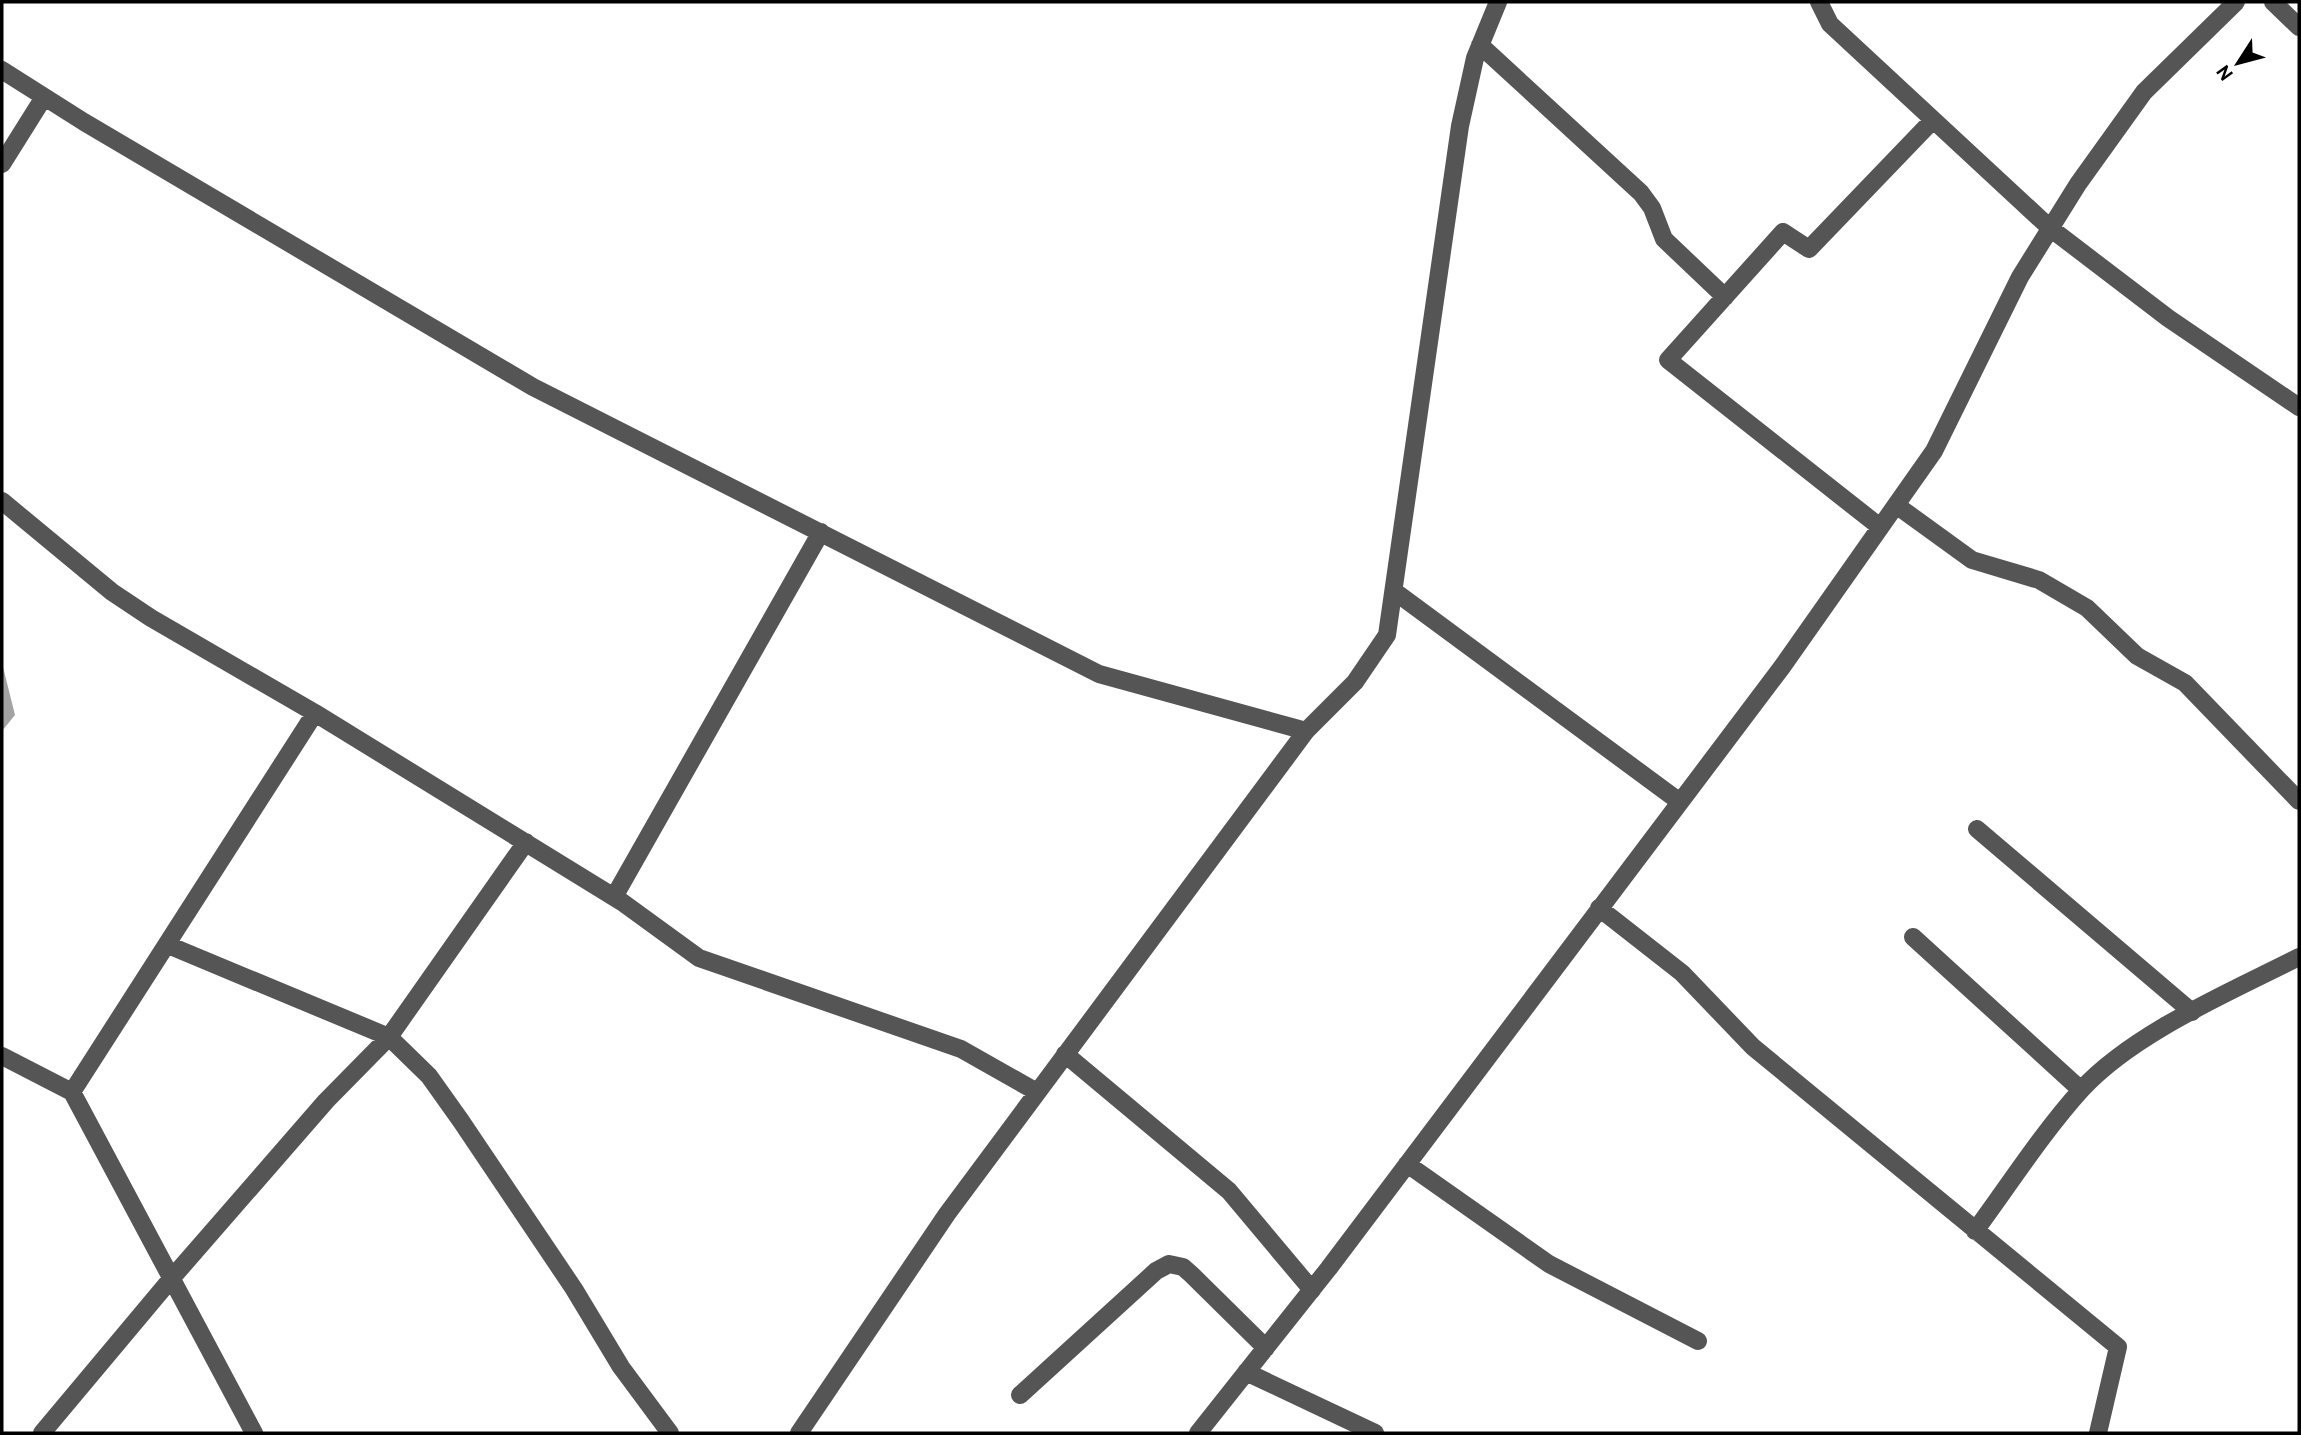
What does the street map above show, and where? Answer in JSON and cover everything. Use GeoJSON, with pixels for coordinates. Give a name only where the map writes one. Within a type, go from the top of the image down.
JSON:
{"type":"FeatureCollection","features":[{"type":"Feature","properties":{"kind":"street"},"geometry":{"type":"LineString","coordinates":[[799,1433],[947,1214],[1306,731],[1355,682],[1387,635],[1460,126],[1480,45],[1498,2]]}},
{"type":"Feature","properties":{"kind":"street"},"geometry":{"type":"LineString","coordinates":[[1819,2],[1829,24],[2050,228],[2168,318],[2299,407]]}},
{"type":"Feature","properties":{"kind":"street"},"geometry":{"type":"LineString","coordinates":[[1198,1433],[1312,1290],[1782,667],[1934,451],[2021,277],[2050,228],[2144,92],[2236,2]]}},
{"type":"Feature","properties":{"kind":"street"},"geometry":{"type":"LineString","coordinates":[[2273,2],[2299,27]]}},
{"type":"Feature","properties":{"kind":"street"},"geometry":{"type":"LineString","coordinates":[[1480,45],[1641,193],[1652,208],[1664,239],[1725,297]]}},
{"type":"Feature","properties":{"kind":"street"},"geometry":{"type":"LineString","coordinates":[[2,70],[533,387],[1099,674],[1306,731]]}},
{"type":"Feature","properties":{"kind":"street"},"geometry":{"type":"LineString","coordinates":[[2,164],[44,97]]}},
{"type":"Feature","properties":{"kind":"street"},"geometry":{"type":"LineString","coordinates":[[1880,527],[1668,359],[1783,232],[1809,249],[1933,120]]}},
{"type":"Feature","properties":{"kind":"street"},"geometry":{"type":"LineString","coordinates":[[2,501],[112,592],[526,842],[614,897],[699,958],[961,1049],[1037,1092]]}},
{"type":"Feature","properties":{"kind":"street"},"geometry":{"type":"LineString","coordinates":[[1896,505],[1972,560],[2039,580],[2087,608],[2137,656],[2185,683],[2299,801]]}},
{"type":"Feature","properties":{"kind":"street"},"geometry":{"type":"LineString","coordinates":[[614,897],[821,532]]}},
{"type":"Feature","properties":{"kind":"street"},"geometry":{"type":"LineString","coordinates":[[1395,591],[1680,803]]}},
{"type":"Feature","properties":{"kind":"street"},"geometry":{"type":"LineString","coordinates":[[72,1092],[315,713]]}},
{"type":"Feature","properties":{"kind":"street"},"geometry":{"type":"LineString","coordinates":[[1977,829],[2192,1012]]}},
{"type":"Feature","properties":{"kind":"street"},"geometry":{"type":"LineString","coordinates":[[42,1433],[170,1279],[326,1101],[389,1037],[526,842]]}},
{"type":"Feature","properties":{"kind":"street"},"geometry":{"type":"LineString","coordinates":[[1599,908],[1682,974],[1753,1046],[2118,1347],[2098,1433]]}},
{"type":"Feature","properties":{"kind":"street"},"geometry":{"type":"LineString","coordinates":[[1913,937],[2081,1090]]}},
{"type":"Feature","properties":{"kind":"street"},"geometry":{"type":"LineString","coordinates":[[168,945],[389,1037],[429,1076],[461,1121],[574,1289],[621,1367],[670,1433]]}},
{"type":"Feature","properties":{"kind":"street"},"geometry":{"type":"LineString","coordinates":[[1975,1231],[2081,1090],[2120,1056],[2192,1012],[2299,957]]}},
{"type":"Feature","properties":{"kind":"street"},"geometry":{"type":"LineString","coordinates":[[1065,1054],[1229,1191],[1312,1290]]}},
{"type":"Feature","properties":{"kind":"street"},"geometry":{"type":"LineString","coordinates":[[2,1056],[72,1092],[254,1433]]}},
{"type":"Feature","properties":{"kind":"street"},"geometry":{"type":"LineString","coordinates":[[1407,1164],[1549,1264],[1698,1341]]}},
{"type":"Feature","properties":{"kind":"street"},"geometry":{"type":"LineString","coordinates":[[1020,1395],[1156,1271],[1169,1264],[1183,1267],[1266,1348]]}},
{"type":"Feature","properties":{"kind":"street"},"geometry":{"type":"LineString","coordinates":[[1246,1372],[1375,1433]]}},
{"type":"Feature","properties":{"kind":"shaded area"},"geometry":{"type":"Polygon","coordinates":[[[2,663],[15,715],[2,731],[2,663]]]}}]}
